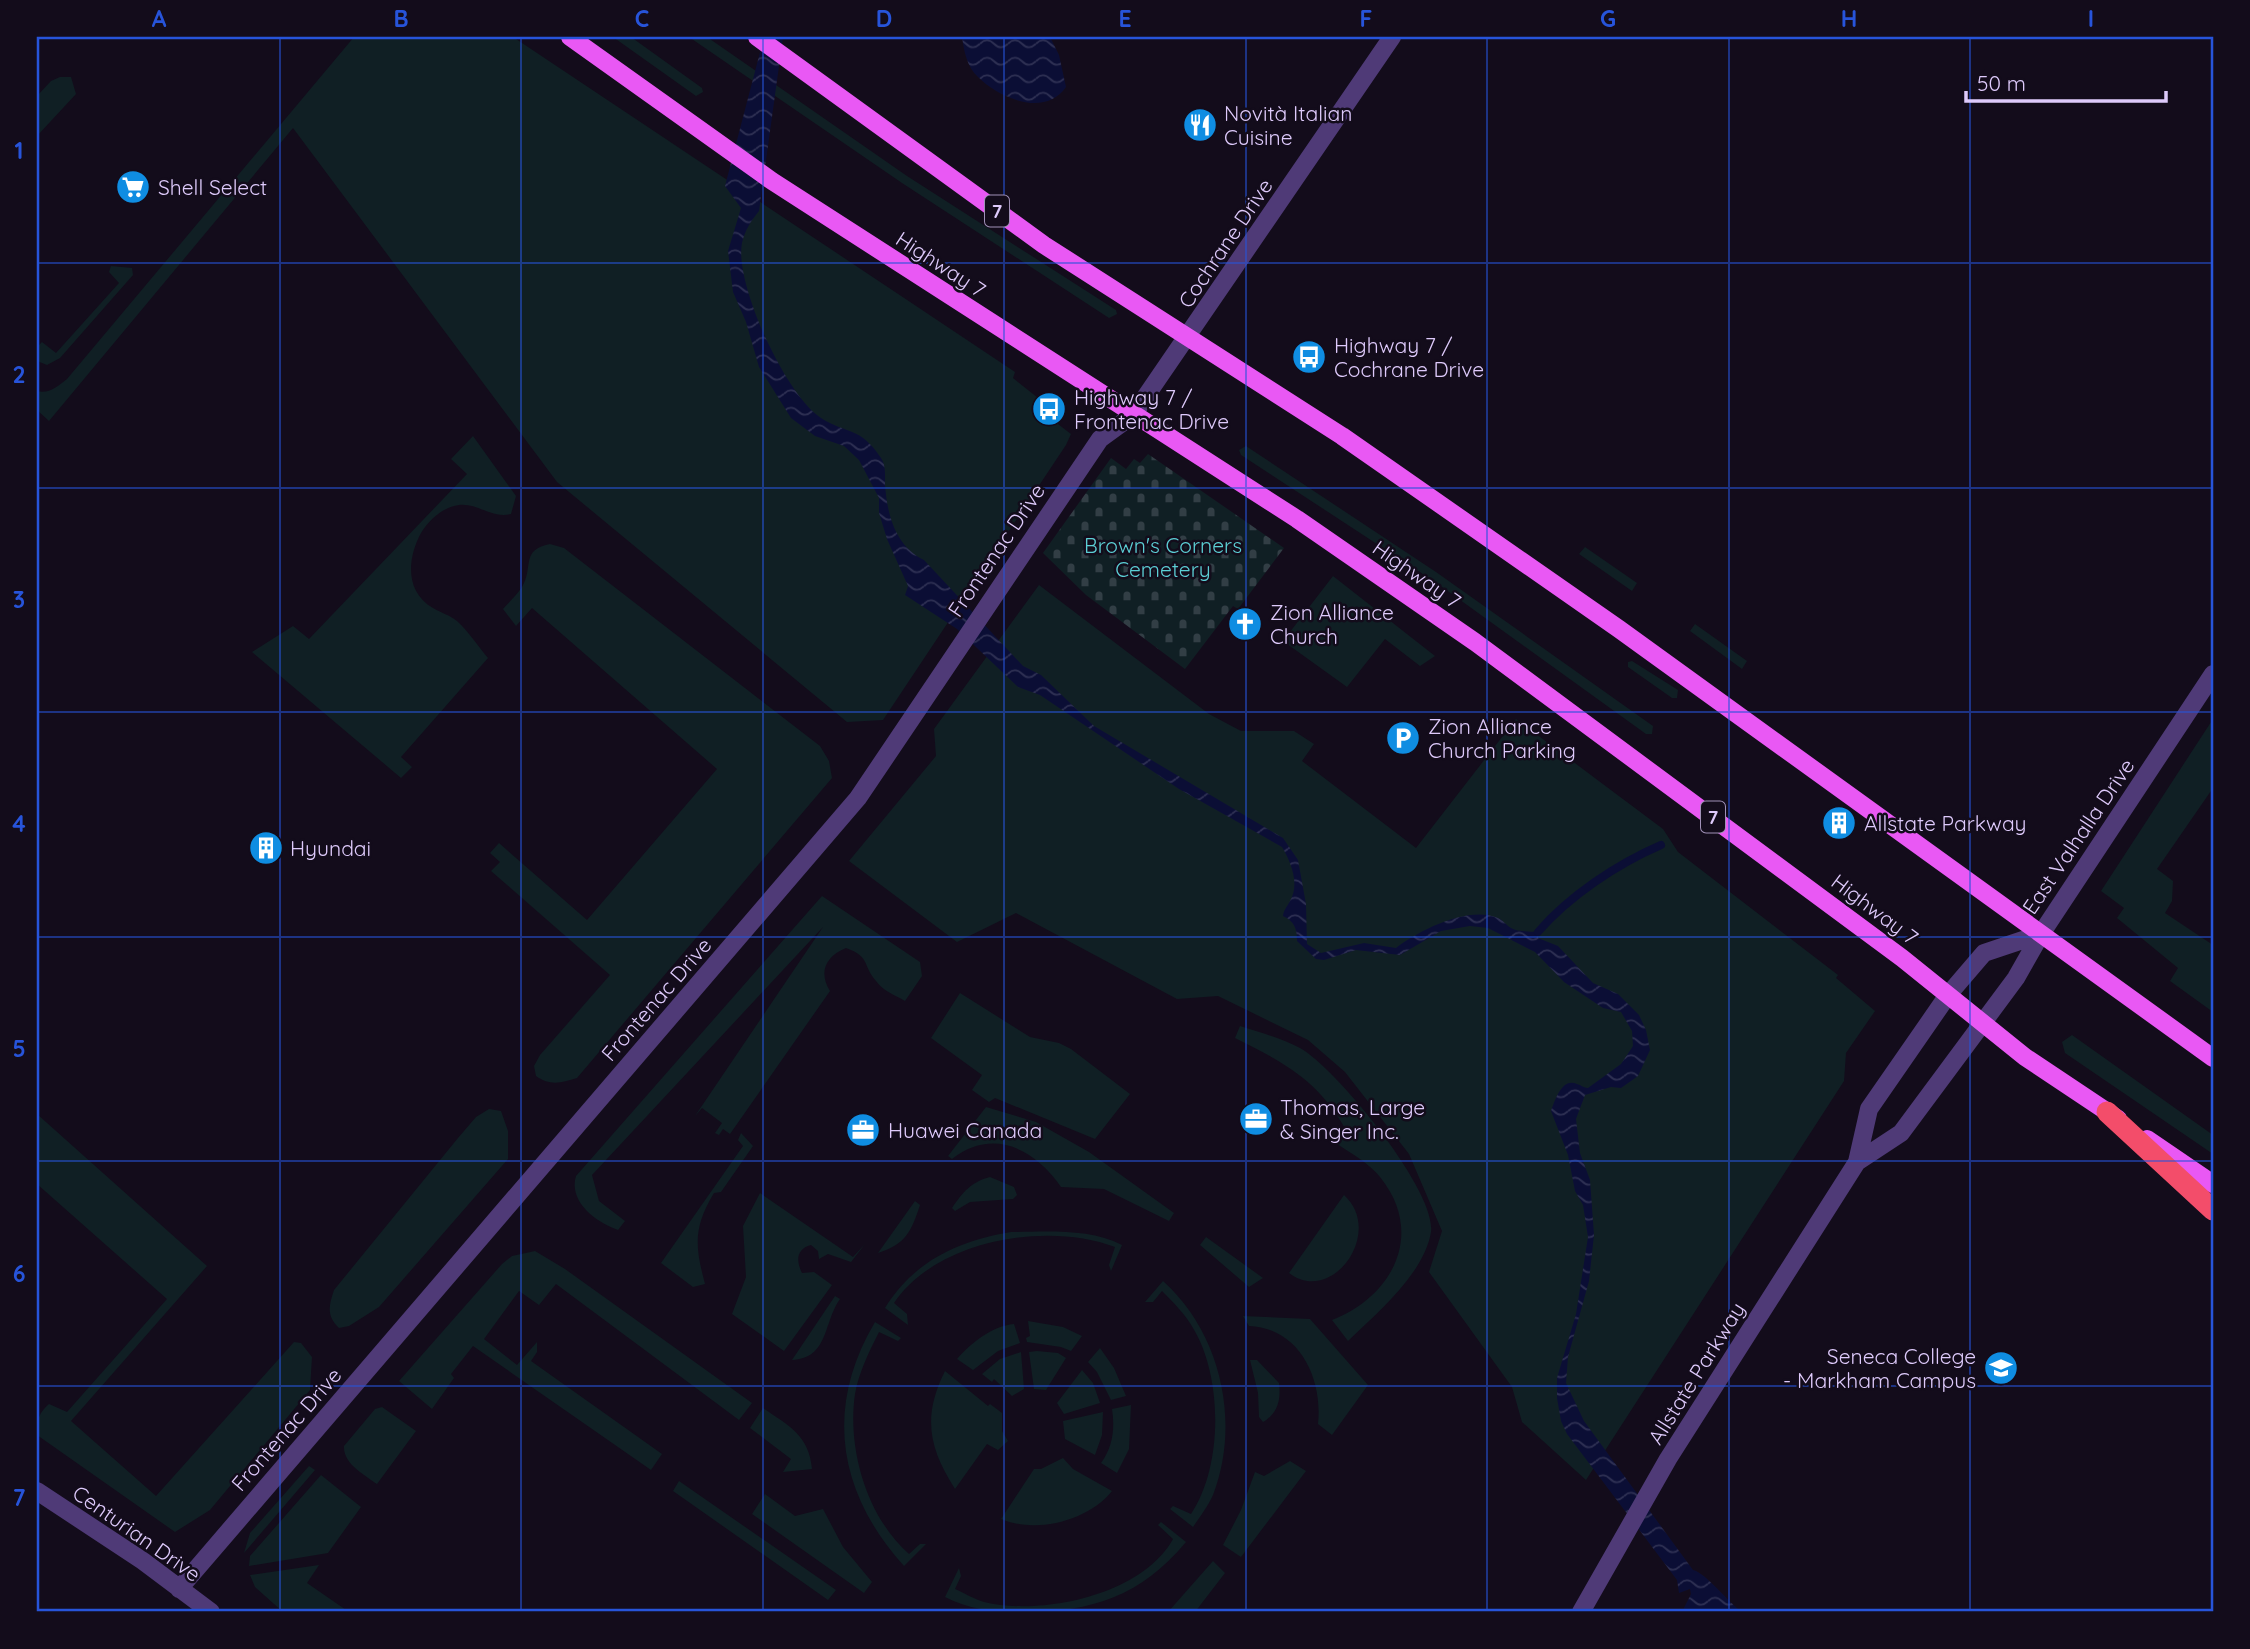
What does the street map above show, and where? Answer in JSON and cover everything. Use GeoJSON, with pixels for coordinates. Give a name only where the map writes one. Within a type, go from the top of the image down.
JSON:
{"type":"FeatureCollection","features":[{"type":"Feature","properties":{"kind":"highway"},"geometry":{"type":"LineString","coordinates":[[2107,1112],[2213,1210]]}},
{"type":"Feature","properties":{"kind":"main road","name":"Highway 7"},"geometry":{"type":"LineString","coordinates":[[570,37],[701,133],[772,181],[1297,519],[1475,642],[1948,995],[1982,1024],[2213,1184]]}},
{"type":"Feature","properties":{"kind":"main road","name":"7"},"geometry":{"type":"LineString","coordinates":[[757,37],[1044,245],[1342,436],[1619,629],[2213,1058]]}},
{"type":"Feature","properties":{"kind":"street","name":"Cochrane Drive"},"geometry":{"type":"LineString","coordinates":[[1133,415],[1189,337],[1392,37]]}},
{"type":"Feature","properties":{"kind":"street","name":"Frontenac Drive"},"geometry":{"type":"LineString","coordinates":[[179,1589],[858,798],[1100,439],[1133,415]]}},
{"type":"Feature","properties":{"kind":"street","name":"East Valhalla Drive"},"geometry":{"type":"LineString","coordinates":[[1982,1024],[2016,978],[2041,934],[2213,674]]}},
{"type":"Feature","properties":{"kind":"street","name":"Allstate Parkway"},"geometry":{"type":"LineString","coordinates":[[1580,1612],[1668,1459],[1857,1162],[1869,1109],[1948,995],[1984,953],[2041,934]]}},
{"type":"Feature","properties":{"kind":"street","name":"Allstate Parkway"},"geometry":{"type":"LineString","coordinates":[[1857,1162],[1901,1133],[1982,1024]]}},
{"type":"Feature","properties":{"kind":"street","name":"Centurian Drive"},"geometry":{"type":"LineString","coordinates":[[37,1491],[144,1561],[211,1612]]}},
{"type":"Feature","properties":{"kind":"green space"},"geometry":{"type":"Polygon","coordinates":[[[354,37],[513,37],[1015,372],[1013,378],[1052,409],[1050,418],[1071,434],[1066,445],[883,720],[847,722],[557,482],[293,128],[49,421],[37,410],[37,391],[49,391],[67,379],[354,37]]]}},
{"type":"Feature","properties":{"kind":"green space"},"geometry":{"type":"Polygon","coordinates":[[[613,37],[631,37],[702,88],[703,92],[696,96],[613,37]]]}},
{"type":"Feature","properties":{"kind":"green space"},"geometry":{"type":"Polygon","coordinates":[[[689,37],[707,37],[907,176],[1116,310],[1117,314],[1109,318],[902,183],[689,37]]]}},
{"type":"Feature","properties":{"kind":"green space"},"geometry":{"type":"Polygon","coordinates":[[[60,77],[71,77],[76,94],[37,136],[37,96],[51,81],[60,77]]]}},
{"type":"Feature","properties":{"kind":"green space"},"geometry":{"type":"Polygon","coordinates":[[[111,266],[132,268],[133,275],[60,358],[47,365],[37,361],[37,347],[42,342],[56,353],[119,283],[109,272],[111,266]]]}},
{"type":"Feature","properties":{"kind":"green space"},"geometry":{"type":"Polygon","coordinates":[[[473,436],[516,496],[511,514],[498,514],[466,505],[453,506],[442,511],[432,519],[416,543],[411,574],[417,593],[424,601],[457,621],[488,658],[401,757],[412,767],[401,778],[252,652],[293,626],[309,639],[467,474],[451,459],[473,436]]]}},
{"type":"Feature","properties":{"kind":"green space"},"geometry":{"type":"Polygon","coordinates":[[[1246,446],[1436,572],[1653,726],[1652,734],[1646,734],[1438,584],[1241,455],[1239,450],[1246,446]]]}},
{"type":"Feature","properties":{"kind":"green space","name":"Brown's Corners Cemetery"},"geometry":{"type":"Polygon","coordinates":[[[1148,454],[1284,548],[1238,609],[1233,606],[1185,669],[1086,595],[1043,553],[1111,458],[1126,469],[1134,459],[1140,463],[1148,454]]]}},
{"type":"Feature","properties":{"kind":"green space"},"geometry":{"type":"Polygon","coordinates":[[[550,544],[564,548],[820,746],[829,761],[832,778],[577,1078],[556,1083],[536,1076],[534,1066],[540,1055],[610,975],[491,871],[500,862],[490,853],[499,843],[587,920],[717,769],[532,608],[516,626],[503,609],[522,587],[531,555],[535,550],[550,544]]]}},
{"type":"Feature","properties":{"kind":"green space"},"geometry":{"type":"Polygon","coordinates":[[[1585,547],[1637,583],[1632,591],[1579,554],[1585,547]]]}},
{"type":"Feature","properties":{"kind":"green space"},"geometry":{"type":"Polygon","coordinates":[[[1333,576],[1435,656],[1420,666],[1385,639],[1347,687],[1283,641],[1333,576]]]}},
{"type":"Feature","properties":{"kind":"green space"},"geometry":{"type":"Polygon","coordinates":[[[1039,585],[1209,714],[1241,731],[1294,731],[1314,744],[1302,761],[1416,848],[1516,719],[1663,829],[1678,852],[1838,975],[1836,978],[1875,1011],[1846,1053],[1844,1081],[1586,1480],[1522,1422],[1512,1387],[1429,1272],[1442,1231],[1409,1154],[1345,1072],[1308,1040],[1218,996],[1177,999],[1016,913],[957,942],[849,861],[936,756],[934,729],[1039,585]]]}},
{"type":"Feature","properties":{"kind":"green space"},"geometry":{"type":"Polygon","coordinates":[[[1695,624],[1747,661],[1742,669],[1690,631],[1695,624]]]}},
{"type":"Feature","properties":{"kind":"green space"},"geometry":{"type":"Polygon","coordinates":[[[1632,661],[1678,690],[1677,698],[1672,698],[1628,667],[1628,662],[1632,661]]]}},
{"type":"Feature","properties":{"kind":"green space"},"geometry":{"type":"Polygon","coordinates":[[[2213,719],[2213,788],[2157,869],[2173,881],[2172,901],[2165,913],[2213,945],[2213,1012],[2170,981],[2178,968],[2117,918],[2124,908],[2101,891],[2213,719]]]}},
{"type":"Feature","properties":{"kind":"green space"},"geometry":{"type":"Polygon","coordinates":[[[822,896],[920,962],[922,976],[905,1001],[879,984],[863,958],[854,951],[846,948],[839,951],[826,965],[826,984],[830,991],[730,1134],[723,1129],[719,1135],[715,1133],[722,1123],[702,1108],[695,1116],[823,927],[592,1175],[599,1201],[625,1221],[618,1230],[593,1217],[580,1203],[576,1194],[576,1176],[822,896]]]}},
{"type":"Feature","properties":{"kind":"green space"},"geometry":{"type":"Polygon","coordinates":[[[960,993],[1030,1037],[1059,1043],[1071,1049],[1130,1094],[1095,1139],[995,1098],[989,1102],[972,1090],[982,1075],[931,1038],[960,993]]]}},
{"type":"Feature","properties":{"kind":"green space"},"geometry":{"type":"Polygon","coordinates":[[[1240,1026],[1300,1048],[1336,1079],[1381,1132],[1418,1189],[1429,1213],[1431,1232],[1419,1263],[1398,1292],[1348,1341],[1332,1320],[1353,1310],[1371,1296],[1386,1280],[1396,1261],[1401,1241],[1400,1220],[1394,1199],[1376,1172],[1337,1144],[1346,1130],[1324,1098],[1285,1065],[1235,1038],[1240,1026]]]}},
{"type":"Feature","properties":{"kind":"green space"},"geometry":{"type":"Polygon","coordinates":[[[2072,1035],[2213,1135],[2213,1154],[2065,1053],[2062,1042],[2072,1035]]]}},
{"type":"Feature","properties":{"kind":"green space"},"geometry":{"type":"Polygon","coordinates":[[[986,1107],[1036,1122],[1089,1152],[1174,1213],[1169,1221],[1104,1189],[1061,1187],[1039,1162],[1012,1147],[983,1145],[967,1149],[952,1159],[948,1156],[986,1107]]]}},
{"type":"Feature","properties":{"kind":"green space"},"geometry":{"type":"Polygon","coordinates":[[[489,1109],[501,1111],[508,1131],[508,1159],[379,1307],[349,1326],[339,1328],[332,1319],[330,1310],[334,1290],[458,1138],[476,1117],[489,1109]]]}},
{"type":"Feature","properties":{"kind":"green space"},"geometry":{"type":"Polygon","coordinates":[[[37,1114],[207,1266],[71,1421],[156,1496],[294,1342],[301,1343],[312,1357],[310,1390],[210,1510],[175,1532],[37,1435],[42,1411],[49,1404],[67,1412],[167,1299],[37,1184],[37,1114]]]}},
{"type":"Feature","properties":{"kind":"green space"},"geometry":{"type":"Polygon","coordinates":[[[741,1133],[753,1146],[721,1192],[714,1193],[707,1205],[698,1237],[699,1259],[705,1284],[693,1287],[661,1263],[743,1146],[738,1140],[741,1133]]]}},
{"type":"Feature","properties":{"kind":"green space"},"geometry":{"type":"Polygon","coordinates":[[[990,1177],[1014,1187],[1017,1195],[1013,1199],[970,1202],[955,1211],[952,1208],[968,1188],[990,1177]]]}},
{"type":"Feature","properties":{"kind":"green space"},"geometry":{"type":"Polygon","coordinates":[[[760,1193],[853,1257],[865,1244],[851,1262],[828,1254],[819,1259],[818,1251],[811,1245],[802,1249],[798,1260],[802,1273],[814,1272],[832,1285],[784,1351],[732,1314],[746,1277],[743,1226],[760,1193]]]}},
{"type":"Feature","properties":{"kind":"green space"},"geometry":{"type":"Polygon","coordinates":[[[1344,1195],[1355,1210],[1359,1227],[1356,1245],[1348,1260],[1336,1273],[1322,1280],[1305,1281],[1289,1273],[1344,1195]]]}},
{"type":"Feature","properties":{"kind":"green space"},"geometry":{"type":"Polygon","coordinates":[[[915,1201],[920,1205],[906,1236],[895,1246],[878,1253],[915,1201]]]}},
{"type":"Feature","properties":{"kind":"green space"},"geometry":{"type":"Polygon","coordinates":[[[1011,1232],[1082,1233],[1122,1245],[1111,1271],[1109,1265],[1115,1247],[1088,1239],[1026,1237],[995,1242],[964,1251],[937,1264],[913,1281],[894,1303],[907,1314],[908,1325],[885,1308],[909,1278],[939,1256],[973,1241],[1011,1232]]]}},
{"type":"Feature","properties":{"kind":"green space"},"geometry":{"type":"Polygon","coordinates":[[[1206,1237],[1263,1278],[1249,1287],[1200,1245],[1206,1237]]]}},
{"type":"Feature","properties":{"kind":"green space"},"geometry":{"type":"Polygon","coordinates":[[[535,1251],[565,1269],[752,1403],[739,1420],[556,1284],[539,1305],[519,1291],[484,1339],[517,1365],[537,1342],[537,1352],[531,1361],[662,1454],[651,1470],[473,1346],[451,1374],[454,1378],[432,1409],[399,1381],[502,1264],[512,1256],[535,1251]]]}},
{"type":"Feature","properties":{"kind":"green space"},"geometry":{"type":"Polygon","coordinates":[[[1163,1281],[1183,1302],[1212,1352],[1225,1409],[1221,1467],[1213,1495],[1193,1527],[1170,1509],[1173,1506],[1191,1514],[1202,1495],[1214,1447],[1214,1396],[1203,1348],[1186,1318],[1162,1291],[1153,1302],[1145,1302],[1163,1281]]]}},
{"type":"Feature","properties":{"kind":"green space"},"geometry":{"type":"Polygon","coordinates":[[[835,1296],[840,1299],[819,1346],[804,1358],[792,1360],[835,1296]]]}},
{"type":"Feature","properties":{"kind":"green space"},"geometry":{"type":"Polygon","coordinates":[[[1243,1316],[1310,1319],[1368,1385],[1332,1435],[1318,1424],[1316,1390],[1312,1373],[1304,1358],[1282,1336],[1267,1329],[1249,1326],[1243,1316]]]}},
{"type":"Feature","properties":{"kind":"green space"},"geometry":{"type":"Polygon","coordinates":[[[1028,1321],[1063,1327],[1082,1336],[1071,1351],[1027,1342],[1026,1338],[1030,1336],[1028,1321]]]}},
{"type":"Feature","properties":{"kind":"green space"},"geometry":{"type":"Polygon","coordinates":[[[875,1322],[901,1338],[898,1341],[879,1332],[862,1370],[855,1394],[854,1437],[857,1459],[871,1502],[894,1539],[909,1554],[920,1544],[926,1544],[904,1566],[864,1509],[852,1479],[846,1449],[844,1418],[849,1386],[859,1354],[875,1322]]]}},
{"type":"Feature","properties":{"kind":"green space"},"geometry":{"type":"Polygon","coordinates":[[[1014,1324],[1020,1343],[998,1351],[973,1370],[957,1359],[982,1336],[1014,1324]]]}},
{"type":"Feature","properties":{"kind":"green space"},"geometry":{"type":"Polygon","coordinates":[[[1100,1348],[1114,1368],[1126,1396],[1111,1400],[1097,1372],[1088,1362],[1100,1348]]]}},
{"type":"Feature","properties":{"kind":"green space"},"geometry":{"type":"Polygon","coordinates":[[[1021,1352],[1024,1389],[1012,1396],[994,1379],[992,1382],[982,1374],[1000,1359],[1021,1352]]]}},
{"type":"Feature","properties":{"kind":"green space"},"geometry":{"type":"Polygon","coordinates":[[[1029,1352],[1058,1353],[1066,1358],[1046,1390],[1034,1389],[1029,1352]]]}},
{"type":"Feature","properties":{"kind":"green space"},"geometry":{"type":"Polygon","coordinates":[[[1250,1360],[1257,1360],[1279,1383],[1277,1406],[1263,1422],[1259,1417],[1258,1393],[1250,1360]]]}},
{"type":"Feature","properties":{"kind":"green space"},"geometry":{"type":"Polygon","coordinates":[[[1082,1370],[1093,1383],[1100,1403],[1064,1414],[1057,1403],[1082,1370]]]}},
{"type":"Feature","properties":{"kind":"green space"},"geometry":{"type":"Polygon","coordinates":[[[945,1371],[988,1406],[990,1404],[1002,1413],[1002,1431],[1008,1441],[998,1450],[987,1444],[955,1489],[939,1460],[932,1432],[933,1403],[945,1371]]]}},
{"type":"Feature","properties":{"kind":"green space"},"geometry":{"type":"Polygon","coordinates":[[[1131,1405],[1129,1449],[1117,1473],[1101,1463],[1112,1437],[1112,1409],[1131,1405]]]}},
{"type":"Feature","properties":{"kind":"green space"},"geometry":{"type":"Polygon","coordinates":[[[382,1407],[416,1431],[377,1484],[351,1464],[344,1446],[375,1409],[382,1407]]]}},
{"type":"Feature","properties":{"kind":"green space"},"geometry":{"type":"Polygon","coordinates":[[[763,1408],[796,1432],[807,1448],[812,1469],[783,1472],[791,1459],[750,1428],[763,1408]]]}},
{"type":"Feature","properties":{"kind":"green space"},"geometry":{"type":"Polygon","coordinates":[[[1103,1412],[1102,1435],[1095,1455],[1065,1439],[1063,1421],[1103,1412]]]}},
{"type":"Feature","properties":{"kind":"green space"},"geometry":{"type":"Polygon","coordinates":[[[1063,1458],[1073,1469],[1112,1491],[1089,1510],[1061,1522],[1030,1525],[1001,1519],[1034,1469],[1041,1469],[1063,1458]]]}},
{"type":"Feature","properties":{"kind":"green space"},"geometry":{"type":"Polygon","coordinates":[[[1290,1461],[1306,1471],[1241,1557],[1223,1545],[1241,1510],[1255,1472],[1264,1476],[1290,1461]]]}},
{"type":"Feature","properties":{"kind":"green space"},"geometry":{"type":"Polygon","coordinates":[[[309,1466],[315,1470],[244,1553],[250,1533],[309,1466]]]}},
{"type":"Feature","properties":{"kind":"green space"},"geometry":{"type":"Polygon","coordinates":[[[321,1475],[361,1507],[328,1553],[249,1566],[250,1556],[321,1475]]]}},
{"type":"Feature","properties":{"kind":"green space"},"geometry":{"type":"Polygon","coordinates":[[[679,1481],[836,1590],[828,1600],[673,1491],[679,1481]]]}},
{"type":"Feature","properties":{"kind":"green space"},"geometry":{"type":"Polygon","coordinates":[[[765,1494],[795,1516],[823,1509],[843,1547],[872,1582],[864,1593],[752,1514],[765,1494]]]}},
{"type":"Feature","properties":{"kind":"green space"},"geometry":{"type":"Polygon","coordinates":[[[1161,1522],[1186,1542],[1151,1576],[1114,1597],[1072,1609],[1024,1612],[983,1609],[945,1597],[959,1568],[961,1576],[955,1589],[984,1602],[1034,1606],[1089,1597],[1139,1574],[1158,1558],[1173,1539],[1158,1525],[1161,1522]]]}},
{"type":"Feature","properties":{"kind":"green space"},"geometry":{"type":"Polygon","coordinates":[[[1213,1561],[1225,1573],[1195,1612],[1168,1612],[1213,1561]]]}},
{"type":"Feature","properties":{"kind":"green space"},"geometry":{"type":"Polygon","coordinates":[[[319,1565],[307,1583],[349,1612],[283,1612],[255,1587],[250,1575],[319,1565]]]}},
{"type":"Feature","properties":{"kind":"water"},"geometry":{"type":"Polygon","coordinates":[[[764,37],[783,37],[759,211],[742,243],[746,284],[765,337],[807,406],[821,418],[860,436],[881,458],[891,518],[899,538],[906,546],[924,560],[1023,666],[1041,675],[1094,726],[1283,838],[1298,860],[1306,904],[1307,944],[1321,953],[1364,943],[1396,948],[1417,934],[1444,922],[1458,917],[1486,915],[1500,919],[1509,927],[1520,931],[1538,932],[1538,938],[1558,946],[1593,983],[1618,994],[1639,1015],[1646,1030],[1650,1050],[1638,1076],[1621,1088],[1611,1087],[1585,1095],[1576,1119],[1580,1153],[1590,1180],[1594,1235],[1589,1281],[1568,1357],[1566,1383],[1584,1421],[1693,1570],[1742,1612],[1682,1612],[1691,1594],[1690,1589],[1679,1593],[1677,1580],[1567,1434],[1561,1421],[1557,1378],[1576,1314],[1588,1237],[1583,1205],[1575,1191],[1568,1155],[1551,1111],[1560,1091],[1567,1084],[1588,1088],[1621,1064],[1633,1046],[1632,1031],[1621,1012],[1603,1008],[1564,982],[1535,952],[1488,928],[1470,926],[1441,931],[1400,955],[1356,950],[1324,960],[1316,959],[1297,941],[1294,926],[1283,916],[1293,894],[1294,880],[1282,847],[1179,789],[1040,695],[1018,687],[957,629],[905,595],[908,586],[887,539],[879,513],[879,498],[859,460],[844,446],[815,436],[791,418],[759,367],[746,322],[733,292],[728,251],[741,208],[725,186],[764,37]]]}},
{"type":"Feature","properties":{"kind":"water"},"geometry":{"type":"Polygon","coordinates":[[[962,37],[1050,37],[1059,55],[1066,87],[1057,96],[1046,101],[1022,102],[1010,98],[987,85],[974,73],[962,37]]]}},
{"type":"Feature","properties":{"kind":"waterway"},"geometry":{"type":"LineString","coordinates":[[1538,932],[1564,906],[1595,882],[1661,845]]}},
{"type":"Feature","properties":{"kind":"place","name":"Novità Italian Cuisine"},"geometry":{"type":"Point","coordinates":[1200,125]}},
{"type":"Feature","properties":{"kind":"place","name":"Shell Select"},"geometry":{"type":"Point","coordinates":[133,187]}},
{"type":"Feature","properties":{"kind":"place","name":"Highway 7 / Cochrane Drive"},"geometry":{"type":"Point","coordinates":[1309,357]}},
{"type":"Feature","properties":{"kind":"place","name":"Highway 7 / Frontenac Drive"},"geometry":{"type":"Point","coordinates":[1049,409]}},
{"type":"Feature","properties":{"kind":"place","name":"Zion Alliance Church"},"geometry":{"type":"Point","coordinates":[1245,624]}},
{"type":"Feature","properties":{"kind":"place","name":"Zion Alliance Church Parking"},"geometry":{"type":"Point","coordinates":[1403,738]}},
{"type":"Feature","properties":{"kind":"place","name":"Allstate Parkway"},"geometry":{"type":"Point","coordinates":[1839,823]}},
{"type":"Feature","properties":{"kind":"place","name":"Hyundai"},"geometry":{"type":"Point","coordinates":[266,848]}},
{"type":"Feature","properties":{"kind":"place","name":"Thomas, Large & Singer Inc."},"geometry":{"type":"Point","coordinates":[1256,1119]}},
{"type":"Feature","properties":{"kind":"place","name":"Huawei Canada"},"geometry":{"type":"Point","coordinates":[863,1130]}},
{"type":"Feature","properties":{"kind":"place","name":"Seneca College - Markham Campus"},"geometry":{"type":"Point","coordinates":[2001,1368]}}]}
